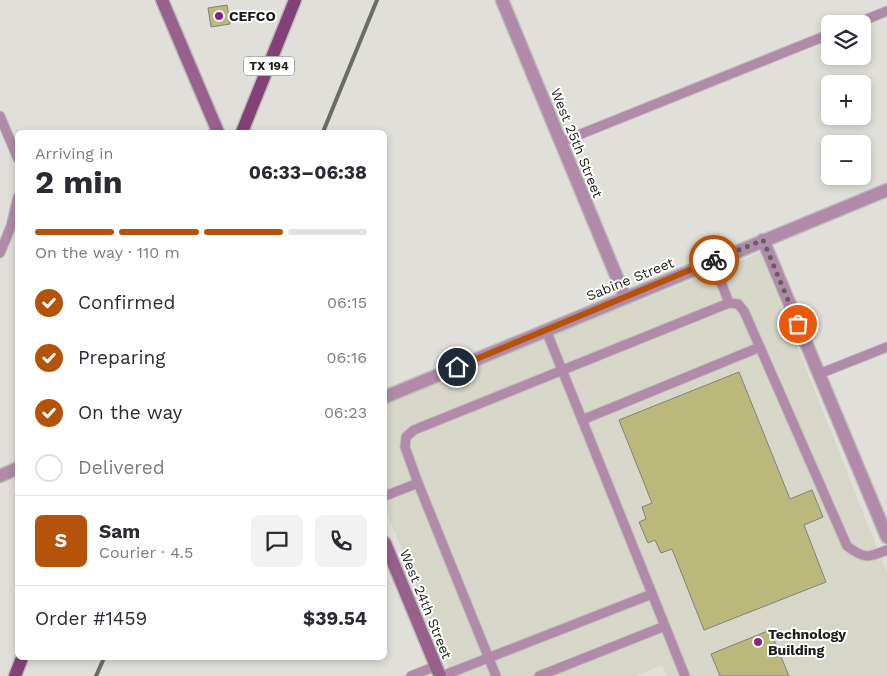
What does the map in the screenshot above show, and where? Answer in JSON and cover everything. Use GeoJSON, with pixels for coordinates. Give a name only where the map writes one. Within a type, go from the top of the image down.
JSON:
{"type":"FeatureCollection","features":[{"type":"Feature","properties":{"kind":"main road"},"geometry":{"type":"LineString","coordinates":[[162,0],[217,130]]}},
{"type":"Feature","properties":{"kind":"main road","name":"TX 194"},"geometry":{"type":"LineString","coordinates":[[243,130],[295,0]]}},
{"type":"Feature","properties":{"kind":"main road","name":"West 24th Street"},"geometry":{"type":"LineString","coordinates":[[387,548],[439,673]]}},
{"type":"Feature","properties":{"kind":"main road"},"geometry":{"type":"LineString","coordinates":[[14,676],[21,660]]}},
{"type":"Feature","properties":{"kind":"street","name":"West 25th Street"},"geometry":{"type":"LineString","coordinates":[[507,2],[561,142],[625,297]]}},
{"type":"Feature","properties":{"kind":"street","name":"Sabine Street"},"geometry":{"type":"LineString","coordinates":[[387,395],[887,190]]}},
{"type":"Feature","properties":{"kind":"street"},"geometry":{"type":"LineString","coordinates":[[763,240],[819,374],[883,516],[887,537]]}},
{"type":"Feature","properties":{"kind":"street"},"geometry":{"type":"LineString","coordinates":[[0,476],[15,469]]}},
{"type":"Feature","properties":{"kind":"lane"},"geometry":{"type":"LineString","coordinates":[[871,18],[887,11]]}},
{"type":"Feature","properties":{"kind":"lane"},"geometry":{"type":"LineString","coordinates":[[561,142],[821,38]]}},
{"type":"Feature","properties":{"kind":"lane"},"geometry":{"type":"LineString","coordinates":[[0,116],[15,152]]}},
{"type":"Feature","properties":{"kind":"lane"},"geometry":{"type":"LineString","coordinates":[[0,253],[11,226],[15,209]]}},
{"type":"Feature","properties":{"kind":"lane"},"geometry":{"type":"LineString","coordinates":[[713,261],[729,303]]}},
{"type":"Feature","properties":{"kind":"lane"},"geometry":{"type":"LineString","coordinates":[[496,676],[405,447],[404,442],[409,433],[729,303],[738,304],[741,307],[760,346],[847,546],[858,554],[870,557],[887,550]]}},
{"type":"Feature","properties":{"kind":"lane"},"geometry":{"type":"LineString","coordinates":[[546,330],[685,676]]}},
{"type":"Feature","properties":{"kind":"lane"},"geometry":{"type":"LineString","coordinates":[[582,420],[760,346]]}},
{"type":"Feature","properties":{"kind":"lane"},"geometry":{"type":"LineString","coordinates":[[819,374],[887,347]]}},
{"type":"Feature","properties":{"kind":"lane"},"geometry":{"type":"LineString","coordinates":[[387,495],[418,483]]}},
{"type":"Feature","properties":{"kind":"lane"},"geometry":{"type":"LineString","coordinates":[[411,676],[439,673],[488,658],[652,594]]}},
{"type":"Feature","properties":{"kind":"lane"},"geometry":{"type":"LineString","coordinates":[[538,676],[665,626]]}},
{"type":"Feature","properties":{"kind":"shaded area"},"geometry":{"type":"Polygon","coordinates":[[[760,253],[887,573],[887,676],[667,676],[662,665],[635,676],[452,676],[387,512],[387,401],[760,253]]]}},
{"type":"Feature","properties":{"kind":"building","name":"CEFCO"},"geometry":{"type":"Polygon","coordinates":[[[227,5],[230,24],[211,27],[208,8],[227,5]]]}},
{"type":"Feature","properties":{"kind":"building"},"geometry":{"type":"Polygon","coordinates":[[[739,372],[790,499],[812,490],[823,517],[804,525],[826,582],[704,630],[672,549],[661,553],[655,540],[648,543],[639,522],[646,519],[642,507],[652,503],[619,420],[739,372]]]}},
{"type":"Feature","properties":{"kind":"building","name":"Technology Building"},"geometry":{"type":"Polygon","coordinates":[[[770,630],[789,676],[720,676],[711,654],[770,630]]]}},
{"type":"Feature","properties":{"kind":"railway"},"geometry":{"type":"LineString","coordinates":[[324,130],[377,0]]}},
{"type":"Feature","properties":{"kind":"railway"},"geometry":{"type":"LineString","coordinates":[[96,676],[103,660]]}},
{"type":"Feature","properties":{"kind":"way so far"},"geometry":{"type":"LineString","coordinates":[[714,260],[763,240],[798,324]]}},
{"type":"Feature","properties":{"kind":"place","name":"CEFCO"},"geometry":{"type":"Point","coordinates":[219,16]}},
{"type":"Feature","properties":{"kind":"place","name":"Technology Building"},"geometry":{"type":"Point","coordinates":[758,642]}},
{"type":"Feature","properties":{"kind":"route"},"geometry":{"type":"LineString","coordinates":[[457,367],[714,260]]}}]}
